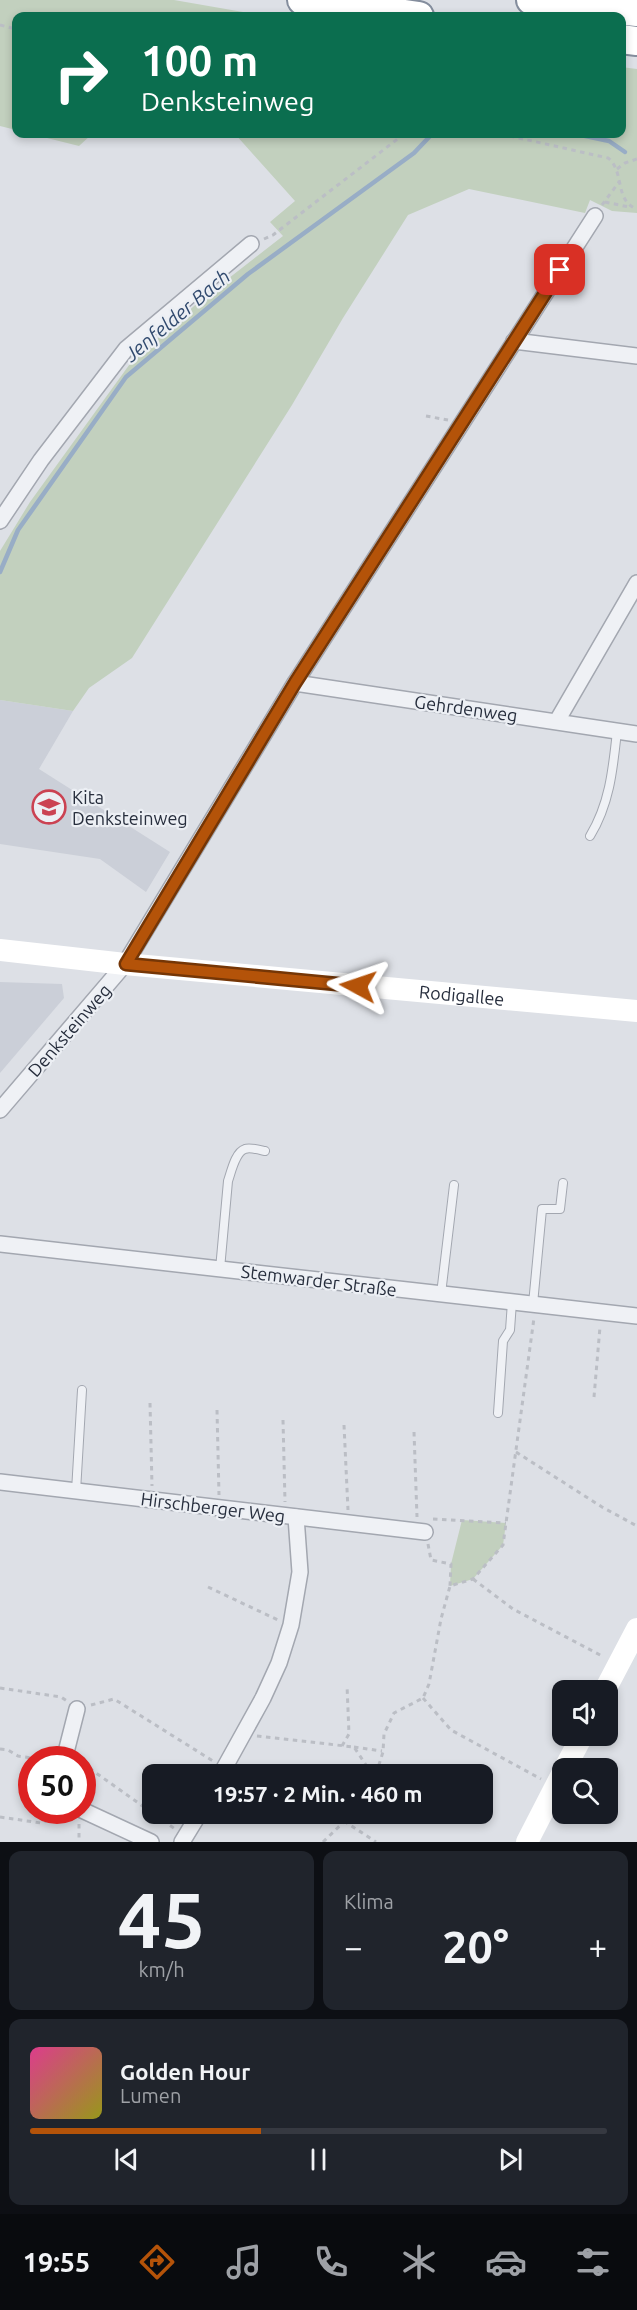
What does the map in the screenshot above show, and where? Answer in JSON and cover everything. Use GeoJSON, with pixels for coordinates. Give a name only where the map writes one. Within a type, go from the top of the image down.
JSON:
{"type":"FeatureCollection","features":[{"type":"Feature","properties":{"kind":"highway"},"geometry":{"type":"LineString","coordinates":[[302,0],[390,12]]}},
{"type":"Feature","properties":{"kind":"highway"},"geometry":{"type":"LineString","coordinates":[[531,0],[637,12]]}},
{"type":"Feature","properties":{"kind":"main road","name":"Rodigallee"},"geometry":{"type":"LineString","coordinates":[[0,950],[126,964],[637,1011]]}},
{"type":"Feature","properties":{"kind":"main road"},"geometry":{"type":"LineString","coordinates":[[610,1680],[637,1629]]}},
{"type":"Feature","properties":{"kind":"main road"},"geometry":{"type":"LineString","coordinates":[[527,1842],[552,1793]]}},
{"type":"Feature","properties":{"kind":"street","name":"Denksteinweg"},"geometry":{"type":"LineString","coordinates":[[0,1110],[126,964],[295,683],[595,216]]}},
{"type":"Feature","properties":{"kind":"street"},"geometry":{"type":"LineString","coordinates":[[0,521],[41,460],[126,349],[251,244]]}},
{"type":"Feature","properties":{"kind":"street"},"geometry":{"type":"LineString","coordinates":[[514,341],[637,356]]}},
{"type":"Feature","properties":{"kind":"street"},"geometry":{"type":"LineString","coordinates":[[557,721],[637,583]]}},
{"type":"Feature","properties":{"kind":"street","name":"Gehrdenweg"},"geometry":{"type":"LineString","coordinates":[[295,683],[637,734]]}},
{"type":"Feature","properties":{"kind":"street","name":"Stemwarder Straße"},"geometry":{"type":"LineString","coordinates":[[0,1244],[637,1316]]}},
{"type":"Feature","properties":{"kind":"street","name":"Hirschberger Weg"},"geometry":{"type":"LineString","coordinates":[[0,1482],[349,1523],[420,1527]]}},
{"type":"Feature","properties":{"kind":"street"},"geometry":{"type":"LineString","coordinates":[[228,1764],[279,1663],[291,1625],[300,1572],[291,1516]]}},
{"type":"Feature","properties":{"kind":"street"},"geometry":{"type":"LineString","coordinates":[[68,1746],[77,1709]]}},
{"type":"Feature","properties":{"kind":"street"},"geometry":{"type":"LineString","coordinates":[[96,1816],[151,1842]]}},
{"type":"Feature","properties":{"kind":"street"},"geometry":{"type":"LineString","coordinates":[[184,1839],[193,1824]]}},
{"type":"Feature","properties":{"kind":"lane"},"geometry":{"type":"LineString","coordinates":[[590,836],[600,820],[610,789],[617,731]]}},
{"type":"Feature","properties":{"kind":"lane"},"geometry":{"type":"LineString","coordinates":[[220,1269],[231,1170],[244,1149],[266,1151]]}},
{"type":"Feature","properties":{"kind":"lane"},"geometry":{"type":"LineString","coordinates":[[534,1305],[542,1209],[560,1209],[563,1183]]}},
{"type":"Feature","properties":{"kind":"lane"},"geometry":{"type":"LineString","coordinates":[[441,1294],[454,1185]]}},
{"type":"Feature","properties":{"kind":"lane"},"geometry":{"type":"LineString","coordinates":[[498,1413],[503,1341],[510,1330],[512,1302]]}},
{"type":"Feature","properties":{"kind":"lane"},"geometry":{"type":"LineString","coordinates":[[76,1491],[82,1390]]}},
{"type":"Feature","properties":{"kind":"path"},"geometry":{"type":"LineString","coordinates":[[251,244],[273,235],[399,138]]}},
{"type":"Feature","properties":{"kind":"path"},"geometry":{"type":"LineString","coordinates":[[519,138],[608,158],[617,170],[624,199],[632,207]]}},
{"type":"Feature","properties":{"kind":"path"},"geometry":{"type":"LineString","coordinates":[[617,170],[625,163],[637,159]]}},
{"type":"Feature","properties":{"kind":"path"},"geometry":{"type":"LineString","coordinates":[[595,216],[619,182]]}},
{"type":"Feature","properties":{"kind":"path"},"geometry":{"type":"LineString","coordinates":[[605,202],[637,209]]}},
{"type":"Feature","properties":{"kind":"path"},"geometry":{"type":"LineString","coordinates":[[426,416],[462,423]]}},
{"type":"Feature","properties":{"kind":"path"},"geometry":{"type":"LineString","coordinates":[[450,1586],[473,1579],[503,1545],[534,1305]]}},
{"type":"Feature","properties":{"kind":"path"},"geometry":{"type":"LineString","coordinates":[[594,1397],[602,1312]]}},
{"type":"Feature","properties":{"kind":"path"},"geometry":{"type":"LineString","coordinates":[[150,1403],[152,1500]]}},
{"type":"Feature","properties":{"kind":"path"},"geometry":{"type":"LineString","coordinates":[[217,1410],[220,1508]]}},
{"type":"Feature","properties":{"kind":"path"},"geometry":{"type":"LineString","coordinates":[[282,1420],[291,1516]]}},
{"type":"Feature","properties":{"kind":"path"},"geometry":{"type":"LineString","coordinates":[[344,1425],[349,1523]]}},
{"type":"Feature","properties":{"kind":"path"},"geometry":{"type":"LineString","coordinates":[[378,1764],[384,1734],[394,1713],[423,1698],[429,1684],[441,1619],[450,1586],[451,1564],[431,1560],[420,1527],[414,1432]]}},
{"type":"Feature","properties":{"kind":"path"},"geometry":{"type":"LineString","coordinates":[[516,1452],[602,1507],[637,1526]]}},
{"type":"Feature","properties":{"kind":"path"},"geometry":{"type":"LineString","coordinates":[[420,1527],[506,1523]]}},
{"type":"Feature","properties":{"kind":"path"},"geometry":{"type":"LineString","coordinates":[[473,1579],[513,1609],[618,1665]]}},
{"type":"Feature","properties":{"kind":"path"},"geometry":{"type":"LineString","coordinates":[[208,1587],[291,1625]]}},
{"type":"Feature","properties":{"kind":"path"},"geometry":{"type":"LineString","coordinates":[[342,1746],[349,1734],[347,1686]]}},
{"type":"Feature","properties":{"kind":"path"},"geometry":{"type":"LineString","coordinates":[[0,1688],[61,1697],[77,1709],[114,1699],[211,1764]]}},
{"type":"Feature","properties":{"kind":"path"},"geometry":{"type":"LineString","coordinates":[[423,1698],[451,1730],[552,1772]]}},
{"type":"Feature","properties":{"kind":"path"},"geometry":{"type":"LineString","coordinates":[[244,1735],[354,1746],[382,1752]]}},
{"type":"Feature","properties":{"kind":"path"},"geometry":{"type":"LineString","coordinates":[[354,1746],[367,1764]]}},
{"type":"Feature","properties":{"kind":"path"},"geometry":{"type":"LineString","coordinates":[[0,1749],[9,1750],[18,1756]]}},
{"type":"Feature","properties":{"kind":"path"},"geometry":{"type":"LineString","coordinates":[[96,1773],[184,1839]]}},
{"type":"Feature","properties":{"kind":"path"},"geometry":{"type":"LineString","coordinates":[[0,1817],[18,1820]]}},
{"type":"Feature","properties":{"kind":"path"},"geometry":{"type":"LineString","coordinates":[[323,1842],[341,1824]]}},
{"type":"Feature","properties":{"kind":"path"},"geometry":{"type":"LineString","coordinates":[[349,1824],[376,1842]]}},
{"type":"Feature","properties":{"kind":"shaded area","name":"Kita Denksteinweg"},"geometry":{"type":"Polygon","coordinates":[[[0,700],[73,711],[39,769],[170,852],[146,892],[100,859],[0,844],[0,700]]]}},
{"type":"Feature","properties":{"kind":"shaded area"},"geometry":{"type":"Polygon","coordinates":[[[0,982],[62,984],[64,998],[0,1073],[0,982]]]}},
{"type":"Feature","properties":{"kind":"green space"},"geometry":{"type":"Polygon","coordinates":[[[0,0],[174,0],[243,12],[12,12],[12,129],[0,126],[0,0]]]}},
{"type":"Feature","properties":{"kind":"green space"},"geometry":{"type":"Polygon","coordinates":[[[626,68],[637,69],[637,213],[612,211],[590,200],[585,213],[469,189],[408,215],[343,318],[292,405],[132,658],[89,688],[73,711],[0,700],[0,551],[30,502],[132,361],[202,299],[283,236],[270,222],[295,201],[239,138],[626,138],[626,68]]]}},
{"type":"Feature","properties":{"kind":"green space"},"geometry":{"type":"Polygon","coordinates":[[[47,138],[88,138],[79,146],[47,138]]]}},
{"type":"Feature","properties":{"kind":"green space"},"geometry":{"type":"Polygon","coordinates":[[[462,1520],[506,1523],[503,1545],[473,1579],[450,1586],[451,1564],[462,1520]]]}},
{"type":"Feature","properties":{"kind":"waterway","name":"Jenfelder Bach"},"geometry":{"type":"LineString","coordinates":[[0,572],[18,530],[126,377],[248,274],[414,153],[428,138]]}},
{"type":"Feature","properties":{"kind":"waterway"},"geometry":{"type":"LineString","coordinates":[[595,138],[609,141],[625,152]]}},
{"type":"Feature","properties":{"kind":"place","name":"Kita Denksteinweg"},"geometry":{"type":"Point","coordinates":[49,807]}},
{"type":"Feature","properties":{"kind":"route"},"geometry":{"type":"LineString","coordinates":[[358,986],[126,964],[295,683],[560,270]]}}]}
